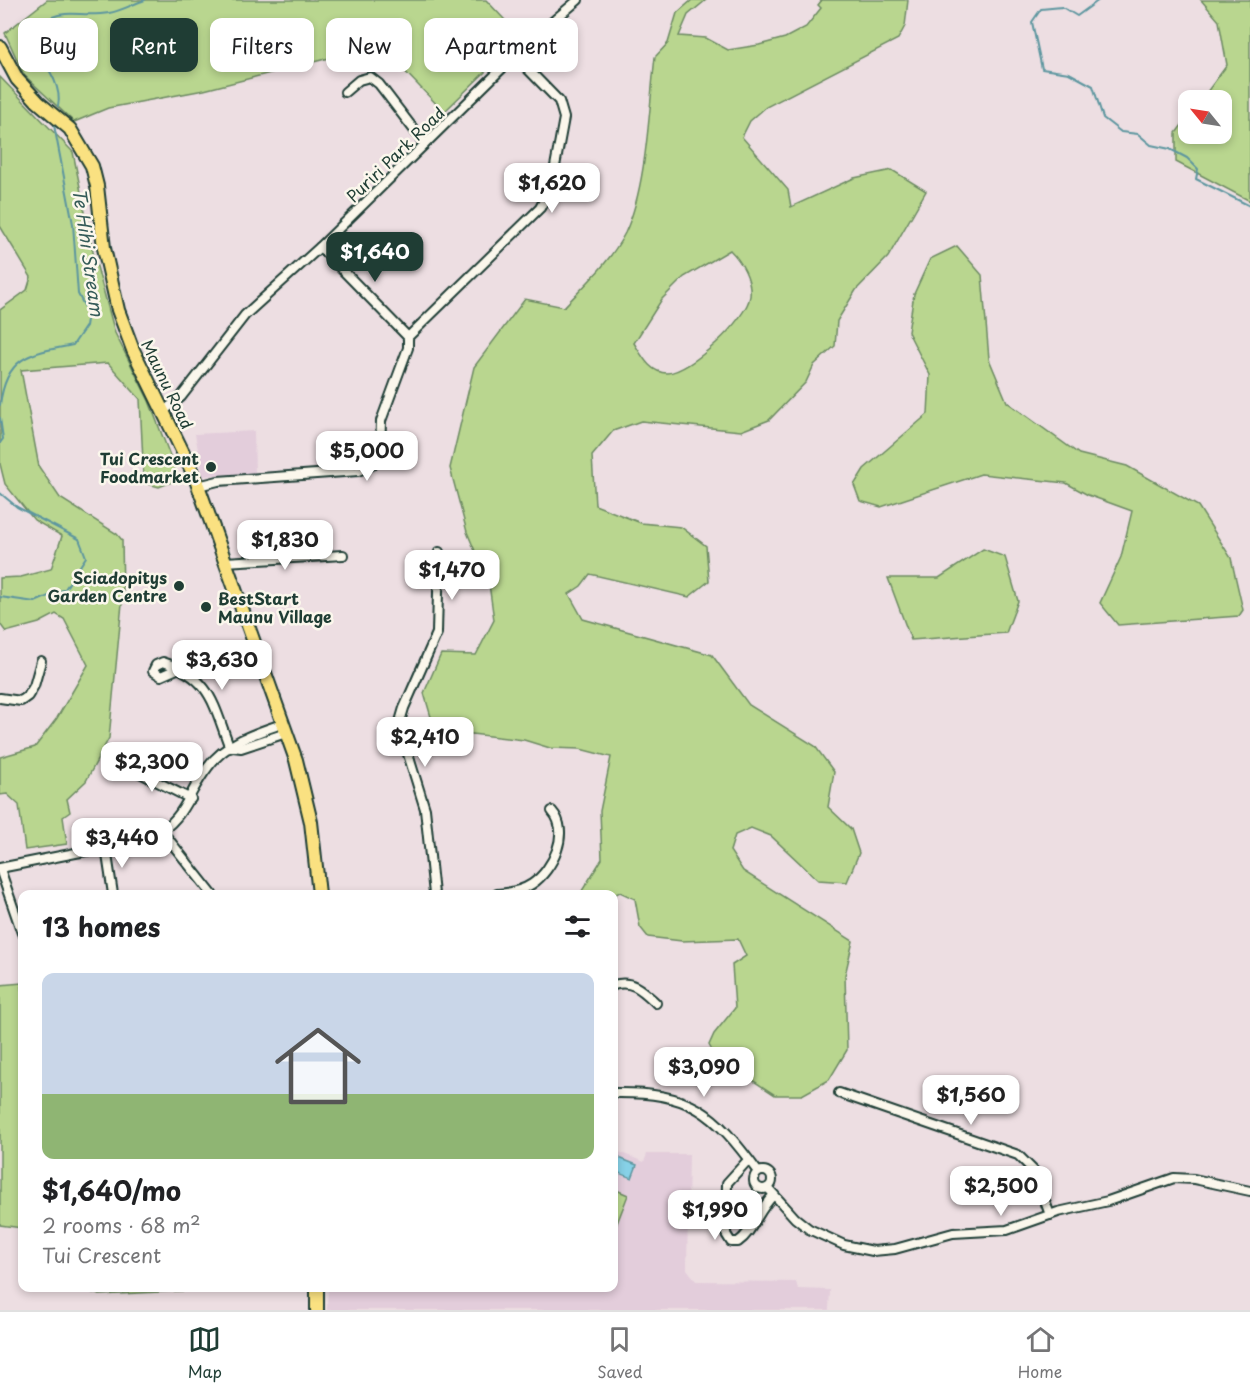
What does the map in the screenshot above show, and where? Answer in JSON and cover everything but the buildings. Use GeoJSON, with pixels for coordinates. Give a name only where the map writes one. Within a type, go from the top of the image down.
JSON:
{"type":"FeatureCollection","features":[{"type":"Feature","properties":{"kind":"main road","name":"Maunu Road"},"geometry":{"type":"LineString","coordinates":[[0,47],[17,79],[38,102],[69,129],[87,156],[97,186],[104,248],[118,310],[133,350],[198,486],[284,728],[306,797],[318,890]]}},
{"type":"Feature","properties":{"kind":"main road"},"geometry":{"type":"LineString","coordinates":[[317,1292],[317,1310]]}},
{"type":"Feature","properties":{"kind":"street","name":"Puriri Park Road"},"geometry":{"type":"LineString","coordinates":[[556,18],[575,1]]}},
{"type":"Feature","properties":{"kind":"street","name":"Puriri Park Road"},"geometry":{"type":"LineString","coordinates":[[164,411],[181,397],[245,315],[320,247],[499,72]]}},
{"type":"Feature","properties":{"kind":"street"},"geometry":{"type":"LineString","coordinates":[[408,337],[540,208],[549,195],[564,126],[562,108],[531,72]]}},
{"type":"Feature","properties":{"kind":"street"},"geometry":{"type":"LineString","coordinates":[[345,92],[358,80],[370,77],[379,84],[425,144]]}},
{"type":"Feature","properties":{"kind":"street"},"geometry":{"type":"LineString","coordinates":[[198,486],[218,481],[358,471],[372,465],[380,455],[381,421],[408,348],[408,337],[320,247]]}},
{"type":"Feature","properties":{"kind":"street"},"geometry":{"type":"LineString","coordinates":[[434,890],[425,809],[399,725],[400,716],[433,644],[439,623],[439,552]]}},
{"type":"Feature","properties":{"kind":"street"},"geometry":{"type":"LineString","coordinates":[[225,562],[343,555]]}},
{"type":"Feature","properties":{"kind":"street"},"geometry":{"type":"LineString","coordinates":[[0,698],[21,701],[28,696],[41,661]]}},
{"type":"Feature","properties":{"kind":"street"},"geometry":{"type":"LineString","coordinates":[[177,669],[193,675],[206,687],[231,748]]}},
{"type":"Feature","properties":{"kind":"street"},"geometry":{"type":"LineString","coordinates":[[18,911],[0,868],[138,842],[162,831],[191,799],[207,767],[231,748],[241,748],[284,728]]}},
{"type":"Feature","properties":{"kind":"street"},"geometry":{"type":"LineString","coordinates":[[134,764],[140,773],[191,799]]}},
{"type":"Feature","properties":{"kind":"street"},"geometry":{"type":"LineString","coordinates":[[518,890],[531,885],[546,871],[556,854],[560,834],[559,823],[552,811]]}},
{"type":"Feature","properties":{"kind":"street"},"geometry":{"type":"LineString","coordinates":[[162,831],[209,890]]}},
{"type":"Feature","properties":{"kind":"street"},"geometry":{"type":"LineString","coordinates":[[106,848],[112,890]]}},
{"type":"Feature","properties":{"kind":"street"},"geometry":{"type":"LineString","coordinates":[[618,984],[624,982],[638,987],[656,1003]]}},
{"type":"Feature","properties":{"kind":"street"},"geometry":{"type":"LineString","coordinates":[[618,1093],[655,1094],[691,1105],[722,1127],[758,1172]]}},
{"type":"Feature","properties":{"kind":"street"},"geometry":{"type":"LineString","coordinates":[[839,1093],[1018,1155],[1034,1171],[1050,1215]]}},
{"type":"Feature","properties":{"kind":"street"},"geometry":{"type":"LineString","coordinates":[[748,1160],[727,1183],[726,1234],[731,1242],[738,1242],[745,1237],[762,1206],[774,1195]]}},
{"type":"Feature","properties":{"kind":"street"},"geometry":{"type":"LineString","coordinates":[[765,1171],[772,1176],[772,1184],[768,1188],[760,1189],[756,1185],[754,1177],[758,1172],[765,1171]]}},
{"type":"Feature","properties":{"kind":"street"},"geometry":{"type":"LineString","coordinates":[[768,1188],[809,1229],[828,1240],[864,1250],[896,1249],[963,1232],[1007,1230],[1050,1215],[1108,1201],[1174,1178],[1194,1179],[1250,1191]]}},
{"type":"Feature","properties":{"kind":"street"},"geometry":{"type":"LineString","coordinates":[[1233,1188],[1250,1196]]}},
{"type":"Feature","properties":{"kind":"shaded area"},"geometry":{"type":"Polygon","coordinates":[[[254,431],[255,473],[203,476],[195,434],[254,431]]]}},
{"type":"Feature","properties":{"kind":"shaded area"},"geometry":{"type":"Polygon","coordinates":[[[618,1152],[644,1162],[647,1154],[689,1154],[687,1269],[696,1281],[796,1282],[798,1289],[830,1290],[829,1310],[327,1310],[328,1292],[618,1292],[618,1152]]]}},
{"type":"Feature","properties":{"kind":"green space"},"geometry":{"type":"Polygon","coordinates":[[[47,0],[486,0],[503,18],[424,18],[424,72],[485,72],[444,112],[406,72],[412,72],[412,18],[326,18],[326,59],[314,62],[314,18],[210,18],[210,72],[274,72],[204,90],[108,108],[74,122],[23,72],[98,72],[98,18],[24,18],[47,0]]]}},
{"type":"Feature","properties":{"kind":"green space"},"geometry":{"type":"Polygon","coordinates":[[[692,0],[706,0],[688,15],[679,36],[706,38],[728,50],[785,38],[806,27],[821,8],[818,5],[822,0],[908,0],[905,26],[898,39],[766,107],[750,121],[742,137],[788,190],[791,207],[854,178],[892,170],[926,191],[888,257],[856,290],[837,321],[835,346],[814,365],[806,382],[769,420],[741,431],[641,421],[613,431],[592,456],[595,505],[641,523],[681,527],[706,546],[709,581],[689,597],[590,574],[581,586],[569,594],[583,619],[712,655],[749,705],[815,746],[834,772],[828,807],[851,829],[859,853],[847,882],[818,880],[771,836],[751,828],[735,835],[730,851],[743,871],[853,941],[845,975],[847,1050],[829,1080],[802,1095],[775,1095],[743,1074],[720,1065],[709,1045],[714,1034],[735,1008],[732,965],[746,956],[738,939],[682,941],[648,937],[640,927],[635,899],[618,893],[618,890],[583,890],[602,859],[600,811],[611,757],[580,749],[550,748],[524,740],[463,733],[431,717],[424,693],[441,654],[476,655],[494,620],[489,584],[467,532],[450,468],[474,367],[525,299],[564,307],[597,272],[619,244],[632,214],[643,171],[655,57],[668,43],[677,13],[692,0]],[[730,250],[684,277],[662,299],[634,343],[651,367],[667,373],[690,364],[729,330],[747,306],[750,296],[749,283],[742,265],[730,250]]]}},
{"type":"Feature","properties":{"kind":"green space"},"geometry":{"type":"Polygon","coordinates":[[[1201,0],[1250,0],[1250,201],[1176,162],[1176,133],[1178,130],[1178,144],[1232,144],[1232,90],[1208,90],[1227,65],[1219,21],[1201,0]]]}},
{"type":"Feature","properties":{"kind":"green space"},"geometry":{"type":"Polygon","coordinates":[[[18,23],[18,62],[5,33],[18,23]]]}},
{"type":"Feature","properties":{"kind":"green space"},"geometry":{"type":"Polygon","coordinates":[[[0,77],[73,152],[93,252],[115,333],[149,401],[179,479],[159,487],[144,483],[140,399],[108,363],[21,370],[39,467],[60,498],[117,534],[122,540],[123,593],[109,738],[86,781],[67,799],[70,812],[63,817],[67,844],[25,850],[19,805],[7,794],[0,795],[0,757],[35,747],[57,718],[88,665],[64,619],[56,614],[39,623],[6,632],[0,624],[0,578],[21,577],[51,569],[62,536],[34,520],[5,484],[0,464],[0,310],[27,290],[31,277],[0,226],[0,77]]]}},
{"type":"Feature","properties":{"kind":"green space"},"geometry":{"type":"Polygon","coordinates":[[[957,246],[982,275],[989,359],[1007,402],[1079,454],[1127,466],[1198,506],[1231,558],[1243,610],[1239,616],[1118,625],[1100,603],[1121,557],[1132,511],[1088,495],[1066,483],[981,474],[881,507],[860,501],[854,485],[864,469],[928,414],[930,375],[908,332],[914,294],[930,259],[957,246]]]}},
{"type":"Feature","properties":{"kind":"green space"},"geometry":{"type":"Polygon","coordinates":[[[983,549],[1005,557],[1018,601],[1006,633],[911,640],[888,578],[939,578],[983,549]]]}},
{"type":"Feature","properties":{"kind":"green space"},"geometry":{"type":"Polygon","coordinates":[[[18,983],[18,1227],[0,1225],[0,985],[18,983]]]}},
{"type":"Feature","properties":{"kind":"green space"},"geometry":{"type":"Polygon","coordinates":[[[618,1191],[628,1195],[618,1221],[618,1191]]]}},
{"type":"Feature","properties":{"kind":"green space"},"geometry":{"type":"Polygon","coordinates":[[[90,1292],[160,1292],[99,1295],[90,1292]]]}},
{"type":"Feature","properties":{"kind":"water"},"geometry":{"type":"Polygon","coordinates":[[[618,1158],[637,1165],[632,1178],[618,1173],[618,1158]]]}},
{"type":"Feature","properties":{"kind":"waterway","name":"Te Hihi Stream"},"geometry":{"type":"LineString","coordinates":[[58,106],[59,98],[55,82],[33,44],[46,21],[63,14],[114,12],[145,0]]}},
{"type":"Feature","properties":{"kind":"waterway"},"geometry":{"type":"LineString","coordinates":[[1099,0],[1077,16],[1062,7],[1041,9],[1032,22],[1042,69],[1069,73],[1093,86],[1103,118],[1121,132],[1138,134],[1151,145],[1170,149],[1187,158],[1198,169],[1196,179],[1250,206]]}},
{"type":"Feature","properties":{"kind":"waterway","name":"Te Hihi Stream"},"geometry":{"type":"LineString","coordinates":[[0,405],[3,389],[14,367],[33,355],[73,345],[86,326],[88,313],[78,294],[73,224],[54,125]]}},
{"type":"Feature","properties":{"kind":"waterway","name":"Te Hihi Stream"},"geometry":{"type":"LineString","coordinates":[[0,418],[3,439],[0,443]]}},
{"type":"Feature","properties":{"kind":"waterway","name":"Te Hihi Stream"},"geometry":{"type":"LineString","coordinates":[[0,493],[17,507],[79,539],[86,557],[65,589],[35,602],[0,597]]}},
{"type":"Feature","properties":{"kind":"place","name":"Tui Crescent Foodmarket"},"geometry":{"type":"Point","coordinates":[211,467]}},
{"type":"Feature","properties":{"kind":"place","name":"Sciadopitys Garden Centre"},"geometry":{"type":"Point","coordinates":[179,586]}},
{"type":"Feature","properties":{"kind":"place","name":"BestStart Maunu Village"},"geometry":{"type":"Point","coordinates":[206,607]}}]}
